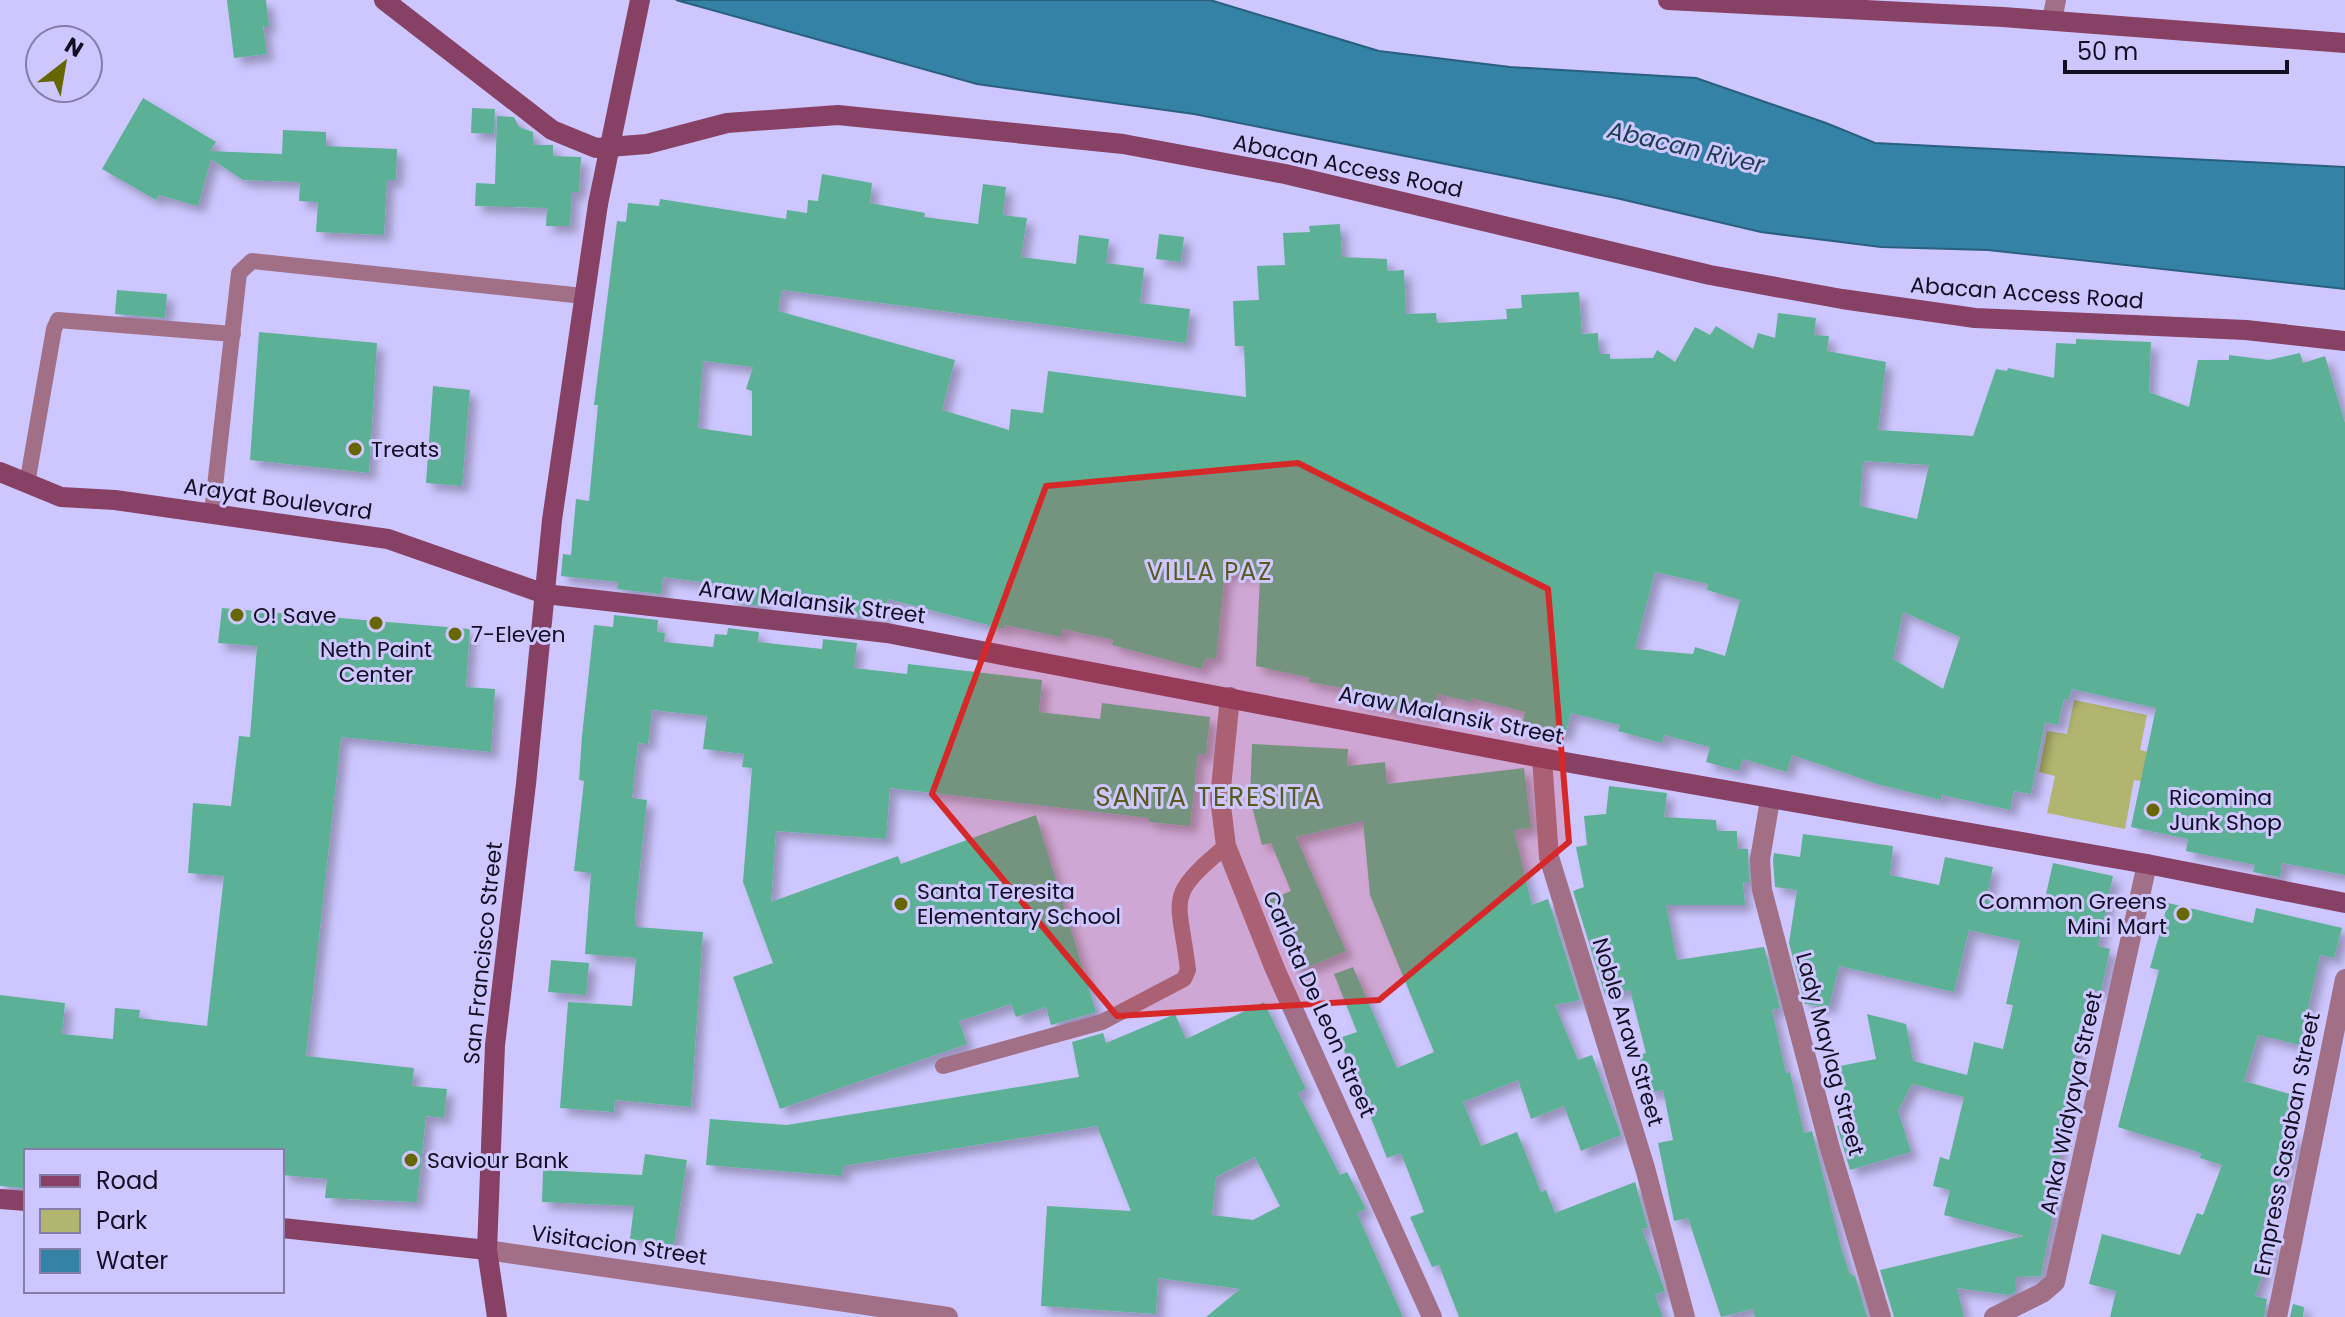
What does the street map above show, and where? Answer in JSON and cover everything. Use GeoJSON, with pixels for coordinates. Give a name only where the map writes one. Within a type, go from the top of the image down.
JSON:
{"type":"FeatureCollection","features":[{"type":"Feature","properties":{"kind":"street","name":"Abacan Access Road"},"geometry":{"type":"LineString","coordinates":[[384,0],[552,130],[596,148],[647,144],[727,123],[838,115],[1123,144],[1285,174],[1710,275],[1842,299],[1975,318],[2246,330],[2345,341]]}},
{"type":"Feature","properties":{"kind":"street","name":"San Francisco Street"},"geometry":{"type":"LineString","coordinates":[[497,1317],[487,1250],[495,1045],[545,594],[583,296],[598,204],[640,0]]}},
{"type":"Feature","properties":{"kind":"street"},"geometry":{"type":"LineString","coordinates":[[1668,0],[2054,10],[2345,43]]}},
{"type":"Feature","properties":{"kind":"street","name":"Arayat Boulevard"},"geometry":{"type":"LineString","coordinates":[[0,472],[61,497],[212,513],[388,539],[545,594]]}},
{"type":"Feature","properties":{"kind":"street","name":"Araw Malansik Street"},"geometry":{"type":"LineString","coordinates":[[545,594],[887,633],[1542,758],[2147,864],[2345,903]]}},
{"type":"Feature","properties":{"kind":"street","name":"Carlota De Leon Street"},"geometry":{"type":"LineString","coordinates":[[1230,697],[1220,798],[1226,846],[1275,969],[1432,1317]]}},
{"type":"Feature","properties":{"kind":"street","name":"Noble Araw Street"},"geometry":{"type":"LineString","coordinates":[[1542,758],[1549,857],[1645,1168],[1685,1317]]}},
{"type":"Feature","properties":{"kind":"street","name":"Lady Maylag Street"},"geometry":{"type":"LineString","coordinates":[[1770,800],[1760,859],[1762,890],[1829,1145],[1881,1317]]}},
{"type":"Feature","properties":{"kind":"street","name":"Anka Widyaya Street"},"geometry":{"type":"LineString","coordinates":[[1994,1317],[2042,1293],[2055,1282],[2147,864]]}},
{"type":"Feature","properties":{"kind":"street","name":"Empress Sasaban Street"},"geometry":{"type":"LineString","coordinates":[[2277,1317],[2345,979]]}},
{"type":"Feature","properties":{"kind":"street"},"geometry":{"type":"LineString","coordinates":[[0,1199],[24,1201]]}},
{"type":"Feature","properties":{"kind":"street","name":"Visitacion Street"},"geometry":{"type":"LineString","coordinates":[[284,1228],[487,1250],[948,1317]]}},
{"type":"Feature","properties":{"kind":"lane"},"geometry":{"type":"LineString","coordinates":[[212,513],[239,273],[252,261],[583,296]]}},
{"type":"Feature","properties":{"kind":"lane"},"geometry":{"type":"LineString","coordinates":[[27,484],[58,320],[233,334]]}},
{"type":"Feature","properties":{"kind":"lane"},"geometry":{"type":"LineString","coordinates":[[943,1066],[1102,1022],[1184,979],[1188,970],[1178,903],[1181,889],[1190,876],[1226,846]]}},
{"type":"Feature","properties":{"kind":"highlighted area"},"geometry":{"type":"Polygon","coordinates":[[[1298,463],[1548,589],[1569,842],[1379,1000],[1117,1016],[932,794],[1046,486],[1298,463]]]}},
{"type":"Feature","properties":{"kind":"green space"},"geometry":{"type":"Polygon","coordinates":[[[2074,700],[2147,715],[2140,750],[2162,755],[2156,784],[2134,780],[2125,829],[2047,813],[2055,776],[2039,772],[2047,731],[2067,734],[2074,700]]]}},
{"type":"Feature","properties":{"kind":"water","name":"Abacan River"},"geometry":{"type":"Polygon","coordinates":[[[676,0],[1210,0],[1379,51],[1510,67],[1696,78],[1875,143],[2345,167],[2345,289],[1988,250],[1881,247],[1761,232],[1616,198],[1194,114],[977,84],[676,0]]]}},
{"type":"Feature","properties":{"kind":"building"},"geometry":{"type":"Polygon","coordinates":[[[227,0],[266,0],[269,26],[263,26],[267,54],[234,58],[227,0]]]}},
{"type":"Feature","properties":{"kind":"building"},"geometry":{"type":"Polygon","coordinates":[[[143,98],[216,142],[210,151],[282,154],[283,130],[326,132],[326,146],[397,149],[396,180],[387,180],[384,235],[316,232],[318,202],[299,201],[300,182],[243,180],[211,159],[198,206],[159,195],[156,200],[102,169],[143,98]]]}},
{"type":"Feature","properties":{"kind":"building"},"geometry":{"type":"Polygon","coordinates":[[[472,108],[495,109],[494,134],[471,133],[472,108]]]}},
{"type":"Feature","properties":{"kind":"building"},"geometry":{"type":"Polygon","coordinates":[[[497,116],[514,117],[519,127],[533,132],[533,145],[553,145],[553,156],[581,157],[579,192],[572,192],[570,226],[546,226],[547,208],[475,206],[476,183],[495,184],[497,116]]]}},
{"type":"Feature","properties":{"kind":"building"},"geometry":{"type":"Polygon","coordinates":[[[822,174],[872,183],[870,203],[925,213],[924,217],[978,224],[983,184],[1006,187],[1003,215],[1027,218],[1021,257],[1076,264],[1079,235],[1109,239],[1106,263],[1144,268],[1140,303],[1190,309],[1186,343],[782,290],[778,311],[955,360],[942,410],[1009,430],[1011,409],[1043,413],[1048,371],[1246,397],[1244,346],[1235,346],[1233,301],[1259,300],[1257,266],[1285,265],[1283,233],[1310,232],[1309,226],[1340,224],[1342,257],[1387,259],[1387,271],[1404,270],[1406,314],[1436,313],[1437,323],[1507,319],[1506,309],[1522,308],[1521,295],[1579,292],[1582,334],[1598,333],[1599,354],[1610,354],[1610,359],[1653,358],[1657,350],[1675,362],[1695,327],[1710,335],[1716,326],[1753,349],[1758,333],[1775,338],[1778,313],[1816,318],[1814,335],[1829,336],[1827,351],[1886,362],[1878,430],[1973,436],[1996,369],[2007,371],[2008,368],[2054,378],[2056,343],[2076,344],[2076,339],[2151,342],[2149,392],[2189,407],[2198,360],[2229,360],[2229,355],[2269,360],[2300,353],[2303,363],[2325,356],[2345,423],[2345,875],[2282,863],[2280,877],[2253,872],[2255,865],[2186,851],[2188,839],[2131,827],[2156,708],[2072,689],[2068,701],[2064,699],[2058,725],[2045,722],[2031,794],[2014,791],[2010,810],[1942,795],[1941,800],[1877,784],[1792,755],[1787,772],[1743,759],[1739,771],[1706,762],[1710,747],[1664,735],[1662,743],[1618,731],[1620,725],[1571,713],[1565,735],[1522,724],[1525,712],[1471,698],[1471,702],[1438,694],[1432,718],[1352,700],[1354,690],[1309,682],[1310,678],[1256,666],[1260,575],[1225,573],[1216,659],[1206,658],[1201,669],[1112,645],[1113,640],[1063,629],[1061,637],[1005,625],[1004,629],[888,599],[884,617],[860,611],[859,617],[826,613],[827,603],[763,596],[762,606],[731,602],[732,586],[663,577],[661,594],[617,589],[618,582],[561,576],[563,554],[571,555],[576,499],[589,501],[598,405],[594,405],[617,221],[626,222],[628,203],[659,206],[660,199],[786,219],[787,210],[807,213],[808,200],[818,201],[822,174]],[[703,361],[698,428],[752,436],[752,391],[746,389],[753,367],[703,361]],[[1863,461],[1860,506],[1917,519],[1929,465],[1863,461]],[[1655,572],[1635,649],[1693,654],[1695,647],[1725,656],[1740,600],[1707,590],[1708,584],[1655,572]],[[1903,612],[1893,659],[1943,689],[1960,637],[1903,612]]]}},
{"type":"Feature","properties":{"kind":"building"},"geometry":{"type":"Polygon","coordinates":[[[1159,234],[1184,237],[1181,262],[1156,259],[1159,234]]]}},
{"type":"Feature","properties":{"kind":"building"},"geometry":{"type":"Polygon","coordinates":[[[117,290],[167,294],[165,318],[115,314],[117,290]]]}},
{"type":"Feature","properties":{"kind":"building"},"geometry":{"type":"Polygon","coordinates":[[[259,332],[377,343],[369,473],[250,460],[259,332]]]}},
{"type":"Feature","properties":{"kind":"building"},"geometry":{"type":"Polygon","coordinates":[[[433,386],[470,390],[462,486],[426,483],[433,386]]]}},
{"type":"Feature","properties":{"kind":"building"},"geometry":{"type":"Polygon","coordinates":[[[222,608],[470,629],[466,687],[495,689],[491,752],[341,737],[306,1056],[414,1068],[412,1086],[447,1089],[444,1118],[426,1116],[417,1202],[325,1198],[327,1179],[284,1175],[284,1149],[24,1149],[24,1188],[0,1186],[0,995],[65,1003],[62,1034],[113,1039],[115,1008],[140,1010],[139,1018],[207,1026],[224,876],[188,873],[193,803],[231,806],[239,736],[250,737],[257,646],[218,643],[222,608]]]}},
{"type":"Feature","properties":{"kind":"building"},"geometry":{"type":"Polygon","coordinates":[[[614,615],[658,620],[657,632],[665,633],[664,642],[713,647],[715,634],[727,635],[728,628],[759,632],[758,642],[822,649],[823,639],[857,643],[854,668],[907,674],[908,664],[1042,680],[1039,712],[1100,719],[1102,703],[1210,717],[1206,755],[1198,754],[1190,826],[1149,822],[1149,818],[890,788],[886,839],[776,831],[771,902],[898,856],[901,864],[1036,815],[1096,1012],[1051,1025],[1046,1007],[1016,1017],[1011,1004],[959,1021],[967,1044],[780,1109],[733,977],[773,963],[743,882],[752,768],[742,767],[744,754],[703,749],[707,716],[652,710],[648,744],[638,743],[632,798],[647,800],[636,927],[703,932],[691,1107],[615,1100],[614,1112],[560,1108],[568,1002],[632,1006],[636,958],[585,954],[591,873],[574,871],[584,781],[579,780],[582,736],[594,625],[613,627],[614,615]]]}},
{"type":"Feature","properties":{"kind":"building"},"geometry":{"type":"Polygon","coordinates":[[[1252,744],[1348,749],[1347,766],[1385,762],[1387,784],[1524,768],[1531,828],[1514,830],[1532,905],[1548,899],[1580,1000],[1555,1005],[1578,1060],[1592,1055],[1621,1135],[1581,1151],[1564,1106],[1531,1119],[1518,1080],[1463,1102],[1481,1146],[1517,1132],[1541,1192],[1546,1190],[1555,1213],[1635,1182],[1648,1228],[1642,1229],[1665,1291],[1655,1295],[1663,1317],[1459,1317],[1439,1265],[1432,1267],[1410,1217],[1424,1212],[1401,1153],[1387,1158],[1339,1038],[1357,1032],[1334,974],[1353,967],[1397,1068],[1434,1052],[1370,895],[1363,821],[1296,837],[1346,951],[1297,972],[1266,901],[1291,891],[1271,843],[1262,845],[1250,799],[1252,744]]]}},
{"type":"Feature","properties":{"kind":"building"},"geometry":{"type":"Polygon","coordinates":[[[1609,786],[1667,793],[1664,817],[1716,820],[1717,831],[1737,831],[1737,849],[1748,849],[1749,883],[1743,882],[1745,905],[1666,905],[1677,960],[1764,947],[1780,1008],[1772,1010],[1786,1073],[1790,1072],[1804,1133],[1812,1131],[1842,1251],[1850,1274],[1855,1276],[1867,1317],[1755,1317],[1753,1309],[1721,1317],[1688,1218],[1674,1221],[1658,1143],[1673,1140],[1663,1090],[1647,1093],[1639,1055],[1646,1053],[1630,990],[1605,995],[1573,891],[1584,887],[1576,847],[1587,845],[1584,816],[1606,814],[1609,786]]]}},
{"type":"Feature","properties":{"kind":"building"},"geometry":{"type":"Polygon","coordinates":[[[1803,834],[1893,846],[1890,875],[1939,885],[1945,857],[1993,867],[1986,900],[2042,912],[2053,863],[2113,876],[2098,946],[2110,949],[2101,992],[2092,990],[2073,1067],[2078,1068],[2053,1186],[2058,1187],[2041,1276],[2015,1277],[2015,1292],[2009,1295],[1957,1288],[1964,1317],[1894,1317],[1880,1270],[2024,1236],[1944,1215],[1950,1190],[1933,1186],[1940,1157],[1949,1160],[1964,1097],[1912,1084],[1898,1111],[1911,1152],[1850,1170],[1837,1126],[1850,1123],[1840,1066],[1876,1059],[1867,1014],[1906,1024],[1913,1061],[1967,1075],[1974,1042],[2003,1049],[2013,1005],[2006,1004],[2020,941],[1969,930],[1954,992],[1839,966],[1829,1007],[1805,1004],[1789,943],[1797,890],[1775,887],[1773,860],[1774,853],[1800,857],[1803,834]]]}},
{"type":"Feature","properties":{"kind":"building"},"geometry":{"type":"Polygon","coordinates":[[[2168,903],[2253,923],[2256,908],[2342,928],[2334,958],[2320,955],[2300,1045],[2258,1035],[2244,1081],[2293,1095],[2282,1132],[2297,1137],[2262,1239],[2274,1243],[2255,1296],[2267,1299],[2264,1317],[2110,1317],[2116,1291],[2089,1284],[2102,1234],[2180,1255],[2197,1213],[2203,1215],[2222,1165],[2200,1158],[2201,1153],[2118,1127],[2159,970],[2150,968],[2168,903]]]}},
{"type":"Feature","properties":{"kind":"building"},"geometry":{"type":"Polygon","coordinates":[[[551,960],[589,963],[586,995],[548,992],[551,960]]]}},
{"type":"Feature","properties":{"kind":"building"},"geometry":{"type":"Polygon","coordinates":[[[1264,1002],[1306,1089],[1298,1093],[1340,1175],[1347,1172],[1366,1209],[1357,1213],[1403,1317],[1206,1317],[1240,1289],[1158,1278],[1156,1314],[1041,1306],[1047,1206],[1131,1211],[1097,1126],[843,1166],[842,1176],[706,1165],[710,1119],[787,1125],[1079,1077],[1072,1042],[1103,1033],[1106,1043],[1175,1014],[1186,1039],[1264,1002]],[[1255,1157],[1216,1177],[1212,1215],[1253,1220],[1280,1206],[1255,1157]]]}},
{"type":"Feature","properties":{"kind":"building"},"geometry":{"type":"Polygon","coordinates":[[[645,1154],[687,1160],[674,1245],[630,1239],[634,1206],[542,1202],[543,1170],[642,1175],[645,1154]]]}},
{"type":"Feature","properties":{"kind":"building"},"geometry":{"type":"Polygon","coordinates":[[[2293,1304],[2304,1307],[2303,1317],[2290,1317],[2293,1304]]]}},
{"type":"Feature","properties":{"kind":"place","name":"Treats"},"geometry":{"type":"Point","coordinates":[355,449]}},
{"type":"Feature","properties":{"kind":"place","name":"O! Save"},"geometry":{"type":"Point","coordinates":[237,615]}},
{"type":"Feature","properties":{"kind":"place","name":"Neth Paint Center"},"geometry":{"type":"Point","coordinates":[376,623]}},
{"type":"Feature","properties":{"kind":"place","name":"7-Eleven"},"geometry":{"type":"Point","coordinates":[455,634]}},
{"type":"Feature","properties":{"kind":"place","name":"Ricomina Junk Shop"},"geometry":{"type":"Point","coordinates":[2153,810]}},
{"type":"Feature","properties":{"kind":"place","name":"Santa Teresita Elementary School"},"geometry":{"type":"Point","coordinates":[901,904]}},
{"type":"Feature","properties":{"kind":"place","name":"Common Greens Mini Mart"},"geometry":{"type":"Point","coordinates":[2183,914]}},
{"type":"Feature","properties":{"kind":"place","name":"Saviour Bank"},"geometry":{"type":"Point","coordinates":[411,1160]}},
{"type":"Feature","properties":{"kind":"district","name":"VILLA PAZ"},"geometry":{"type":"Point","coordinates":[1210,571]}},
{"type":"Feature","properties":{"kind":"district","name":"SANTA TERESITA"},"geometry":{"type":"Point","coordinates":[1209,797]}}]}
